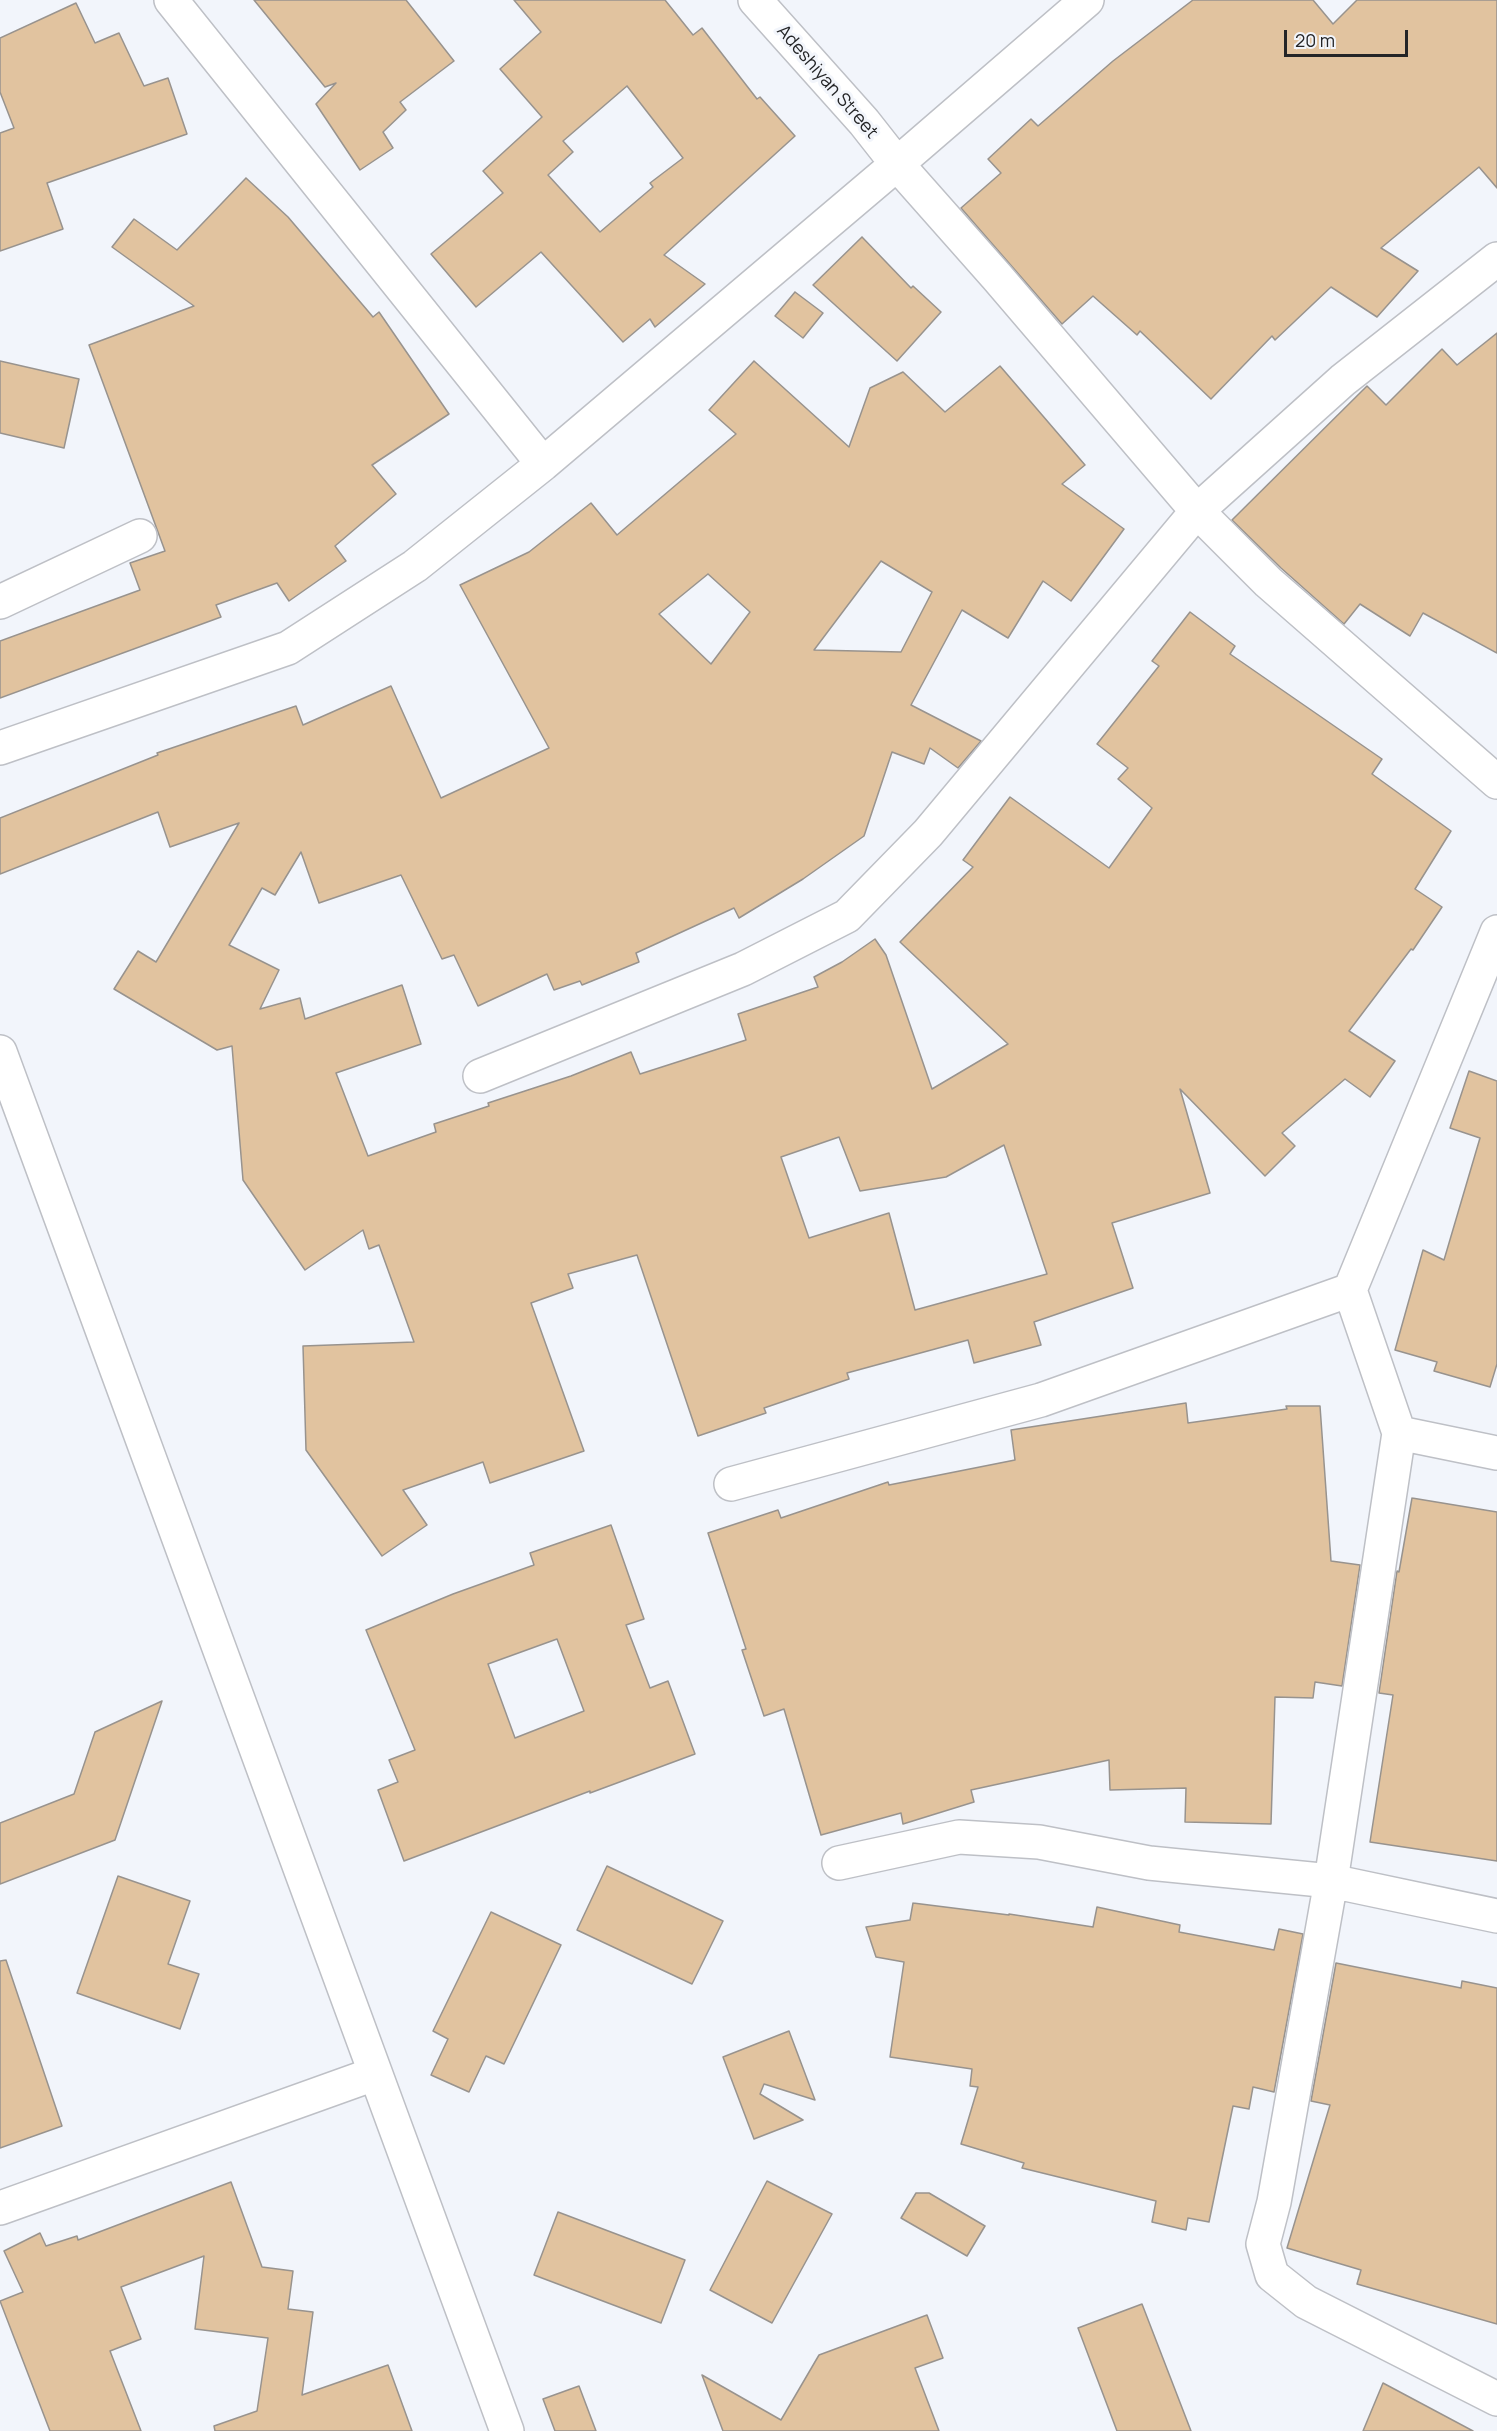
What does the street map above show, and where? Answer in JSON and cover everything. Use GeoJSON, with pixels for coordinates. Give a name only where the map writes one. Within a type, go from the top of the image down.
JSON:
{"type":"FeatureCollection","features":[{"type":"Feature","properties":{"kind":"street"},"geometry":{"type":"LineString","coordinates":[[171,0],[543,464]]}},
{"type":"Feature","properties":{"kind":"street","name":"Adeshiyan Street"},"geometry":{"type":"LineString","coordinates":[[755,0],[864,122],[897,164],[1005,286],[1197,511],[1268,582],[1497,782]]}},
{"type":"Feature","properties":{"kind":"street"},"geometry":{"type":"LineString","coordinates":[[0,747],[288,648],[415,566],[543,464],[1087,0]]}},
{"type":"Feature","properties":{"kind":"street"},"geometry":{"type":"LineString","coordinates":[[480,1076],[743,969],[847,916],[928,833],[1197,511],[1343,380],[1497,259]]}},
{"type":"Feature","properties":{"kind":"street"},"geometry":{"type":"LineString","coordinates":[[0,602],[140,536]]}},
{"type":"Feature","properties":{"kind":"street"},"geometry":{"type":"LineString","coordinates":[[1497,932],[1350,1290],[1399,1433],[1331,1881],[1274,2202],[1263,2244],[1272,2275],[1306,2302],[1497,2399]]}},
{"type":"Feature","properties":{"kind":"street"},"geometry":{"type":"LineString","coordinates":[[0,1052],[507,2431]]}},
{"type":"Feature","properties":{"kind":"street"},"geometry":{"type":"LineString","coordinates":[[731,1484],[1041,1400],[1350,1290]]}},
{"type":"Feature","properties":{"kind":"street"},"geometry":{"type":"LineString","coordinates":[[1399,1433],[1497,1453]]}},
{"type":"Feature","properties":{"kind":"street"},"geometry":{"type":"LineString","coordinates":[[839,1863],[959,1836],[1039,1842],[1149,1863],[1331,1881],[1497,1916]]}},
{"type":"Feature","properties":{"kind":"street"},"geometry":{"type":"LineString","coordinates":[[0,2208],[374,2074]]}},
{"type":"Feature","properties":{"kind":"building"},"geometry":{"type":"Polygon","coordinates":[[[254,0],[406,0],[454,61],[400,102],[406,110],[383,132],[393,148],[360,170],[316,104],[336,83],[325,87],[254,0]]]}},
{"type":"Feature","properties":{"kind":"building"},"geometry":{"type":"Polygon","coordinates":[[[514,0],[665,0],[693,35],[702,28],[757,99],[760,97],[795,136],[664,255],[705,284],[655,327],[650,319],[623,342],[541,252],[476,307],[431,254],[503,193],[483,171],[542,117],[500,69],[541,32],[514,0]],[[627,86],[563,141],[573,152],[548,175],[600,232],[653,187],[650,183],[683,158],[627,86]]]}},
{"type":"Feature","properties":{"kind":"building"},"geometry":{"type":"Polygon","coordinates":[[[1193,0],[1313,0],[1333,24],[1357,0],[1497,0],[1497,188],[1479,167],[1381,248],[1418,271],[1377,317],[1331,287],[1275,340],[1272,336],[1211,399],[1140,331],[1137,335],[1093,296],[1062,324],[961,208],[1001,173],[988,159],[1031,119],[1038,126],[1113,61],[1193,0]]]}},
{"type":"Feature","properties":{"kind":"building"},"geometry":{"type":"Polygon","coordinates":[[[76,3],[95,43],[119,33],[144,86],[168,78],[187,134],[47,183],[63,229],[0,251],[0,133],[14,128],[0,92],[0,38],[76,3]]]}},
{"type":"Feature","properties":{"kind":"building"},"geometry":{"type":"Polygon","coordinates":[[[246,178],[288,217],[373,317],[379,312],[449,414],[372,465],[396,494],[335,546],[346,561],[289,601],[277,583],[216,605],[221,617],[0,698],[0,641],[140,590],[130,563],[165,551],[89,345],[194,306],[112,247],[134,219],[177,250],[246,178]]]}},
{"type":"Feature","properties":{"kind":"building"},"geometry":{"type":"Polygon","coordinates":[[[862,237],[911,288],[913,286],[941,312],[897,361],[813,285],[862,237]]]}},
{"type":"Feature","properties":{"kind":"building"},"geometry":{"type":"Polygon","coordinates":[[[795,292],[823,313],[803,338],[775,316],[795,292]]]}},
{"type":"Feature","properties":{"kind":"building"},"geometry":{"type":"Polygon","coordinates":[[[1497,333],[1497,653],[1423,613],[1410,636],[1360,604],[1344,624],[1281,568],[1232,520],[1367,386],[1386,405],[1442,349],[1457,365],[1497,333]]]}},
{"type":"Feature","properties":{"kind":"building"},"geometry":{"type":"Polygon","coordinates":[[[0,361],[79,379],[64,448],[0,433],[0,361]]]}},
{"type":"Feature","properties":{"kind":"building"},"geometry":{"type":"Polygon","coordinates":[[[754,361],[849,447],[870,388],[903,372],[945,412],[1000,366],[1085,465],[1062,484],[1124,529],[1071,601],[1043,581],[1008,638],[962,610],[911,705],[981,741],[958,768],[930,748],[924,764],[892,752],[864,836],[803,879],[739,918],[734,908],[636,953],[639,962],[582,985],[580,981],[554,990],[547,974],[478,1006],[454,955],[442,959],[401,875],[319,903],[301,852],[275,895],[262,888],[229,945],[279,970],[260,1009],[300,998],[305,1019],[402,985],[421,1044],[336,1073],[368,1156],[436,1132],[434,1124],[489,1106],[488,1103],[571,1076],[631,1052],[640,1074],[746,1040],[738,1014],[818,987],[814,977],[842,962],[875,939],[886,955],[932,1089],[1008,1044],[900,942],[973,867],[963,860],[1010,797],[1109,868],[1152,808],[1118,779],[1128,768],[1097,744],[1159,666],[1152,661],[1190,612],[1235,646],[1230,654],[1382,759],[1372,774],[1451,831],[1415,889],[1442,907],[1413,950],[1411,949],[1349,1031],[1395,1061],[1370,1097],[1345,1079],[1282,1133],[1295,1146],[1265,1176],[1180,1089],[1210,1193],[1112,1223],[1133,1288],[1034,1322],[1041,1345],[974,1363],[968,1340],[847,1373],[849,1379],[764,1408],[766,1413],[698,1436],[637,1255],[568,1274],[573,1288],[531,1303],[584,1451],[490,1483],[483,1462],[403,1490],[427,1525],[382,1556],[306,1450],[303,1346],[414,1342],[379,1245],[369,1249],[363,1230],[305,1270],[243,1180],[232,1046],[217,1050],[114,989],[138,951],[156,962],[239,823],[170,847],[158,812],[0,874],[0,818],[158,755],[157,753],[296,706],[303,725],[391,686],[441,798],[549,748],[460,585],[529,552],[591,503],[617,535],[736,434],[709,410],[754,361]],[[881,561],[814,650],[901,652],[932,592],[881,561]],[[708,574],[659,614],[711,664],[750,612],[708,574]],[[839,1137],[781,1157],[809,1238],[889,1213],[915,1310],[1047,1274],[1004,1145],[946,1177],[860,1191],[839,1137]]]}},
{"type":"Feature","properties":{"kind":"building"},"geometry":{"type":"Polygon","coordinates":[[[1469,1071],[1497,1081],[1497,1364],[1490,1387],[1434,1371],[1437,1362],[1395,1350],[1423,1250],[1444,1260],[1480,1138],[1450,1128],[1469,1071]]]}},
{"type":"Feature","properties":{"kind":"building"},"geometry":{"type":"Polygon","coordinates":[[[1186,1403],[1188,1423],[1287,1409],[1286,1406],[1320,1406],[1331,1561],[1360,1565],[1342,1686],[1315,1682],[1313,1698],[1275,1697],[1271,1824],[1185,1822],[1186,1788],[1110,1790],[1109,1760],[971,1790],[974,1802],[903,1824],[901,1813],[821,1835],[784,1709],[764,1716],[742,1650],[746,1649],[708,1533],[778,1510],[781,1518],[888,1482],[889,1485],[1015,1460],[1011,1430],[1186,1403]]]}},
{"type":"Feature","properties":{"kind":"building"},"geometry":{"type":"Polygon","coordinates":[[[1412,1498],[1497,1512],[1497,1861],[1370,1842],[1393,1695],[1379,1693],[1397,1571],[1399,1572],[1412,1498]]]}},
{"type":"Feature","properties":{"kind":"building"},"geometry":{"type":"Polygon","coordinates":[[[611,1525],[644,1619],[626,1625],[650,1688],[668,1681],[695,1754],[404,1861],[378,1790],[398,1782],[389,1760],[415,1750],[366,1630],[453,1594],[534,1565],[530,1553],[611,1525]],[[557,1639],[488,1664],[515,1738],[584,1711],[557,1639]]]}},
{"type":"Feature","properties":{"kind":"building"},"geometry":{"type":"Polygon","coordinates":[[[162,1701],[115,1840],[0,1884],[0,1823],[74,1794],[95,1732],[162,1701]]]}},
{"type":"Feature","properties":{"kind":"building"},"geometry":{"type":"Polygon","coordinates":[[[607,1866],[723,1921],[692,1984],[577,1930],[607,1866]]]}},
{"type":"Feature","properties":{"kind":"building"},"geometry":{"type":"Polygon","coordinates":[[[118,1876],[190,1901],[168,1964],[199,1974],[180,2029],[77,1993],[118,1876]]]}},
{"type":"Feature","properties":{"kind":"building"},"geometry":{"type":"Polygon","coordinates":[[[913,1903],[1093,1927],[1097,1907],[1180,1925],[1179,1932],[1274,1950],[1279,1929],[1303,1934],[1274,2092],[1253,2087],[1249,2109],[1233,2106],[1209,2222],[1188,2218],[1186,2230],[1152,2222],[1156,2201],[1022,2168],[1024,2163],[961,2144],[978,2087],[970,2086],[972,2069],[890,2057],[904,1962],[876,1957],[866,1927],[910,1920],[913,1903]]]}},
{"type":"Feature","properties":{"kind":"building"},"geometry":{"type":"Polygon","coordinates":[[[491,1912],[561,1945],[504,2064],[486,2056],[469,2092],[431,2075],[448,2039],[433,2031],[491,1912]]]}},
{"type":"Feature","properties":{"kind":"building"},"geometry":{"type":"Polygon","coordinates":[[[6,1960],[62,2126],[0,2148],[0,1961],[6,1960]]]}},
{"type":"Feature","properties":{"kind":"building"},"geometry":{"type":"Polygon","coordinates":[[[1336,1963],[1461,1988],[1462,1981],[1497,1988],[1497,2324],[1357,2284],[1361,2270],[1287,2248],[1330,2105],[1311,2101],[1336,1963]]]}},
{"type":"Feature","properties":{"kind":"building"},"geometry":{"type":"Polygon","coordinates":[[[789,2031],[815,2100],[764,2084],[760,2094],[803,2120],[754,2139],[723,2057],[789,2031]]]}},
{"type":"Feature","properties":{"kind":"building"},"geometry":{"type":"Polygon","coordinates":[[[767,2181],[832,2214],[772,2323],[710,2290],[767,2181]]]}},
{"type":"Feature","properties":{"kind":"building"},"geometry":{"type":"Polygon","coordinates":[[[231,2182],[262,2267],[293,2271],[288,2309],[313,2312],[302,2395],[388,2365],[412,2431],[215,2431],[214,2426],[257,2411],[268,2338],[195,2329],[204,2256],[121,2287],[141,2339],[110,2351],[141,2431],[50,2431],[0,2301],[23,2292],[4,2251],[40,2233],[46,2246],[77,2236],[78,2240],[231,2182]]]}},
{"type":"Feature","properties":{"kind":"building"},"geometry":{"type":"Polygon","coordinates":[[[916,2193],[929,2193],[985,2226],[967,2256],[901,2218],[916,2193]]]}},
{"type":"Feature","properties":{"kind":"building"},"geometry":{"type":"Polygon","coordinates":[[[558,2212],[685,2260],[661,2323],[534,2275],[558,2212]]]}},
{"type":"Feature","properties":{"kind":"building"},"geometry":{"type":"Polygon","coordinates":[[[1142,2304],[1191,2431],[1117,2431],[1078,2328],[1142,2304]]]}},
{"type":"Feature","properties":{"kind":"building"},"geometry":{"type":"Polygon","coordinates":[[[927,2315],[943,2358],[915,2368],[939,2431],[723,2431],[702,2375],[781,2420],[819,2355],[927,2315]]]}},
{"type":"Feature","properties":{"kind":"building"},"geometry":{"type":"Polygon","coordinates":[[[1383,2383],[1473,2431],[1363,2431],[1383,2383]]]}},
{"type":"Feature","properties":{"kind":"building"},"geometry":{"type":"Polygon","coordinates":[[[579,2386],[596,2431],[555,2431],[543,2399],[579,2386]]]}}]}
